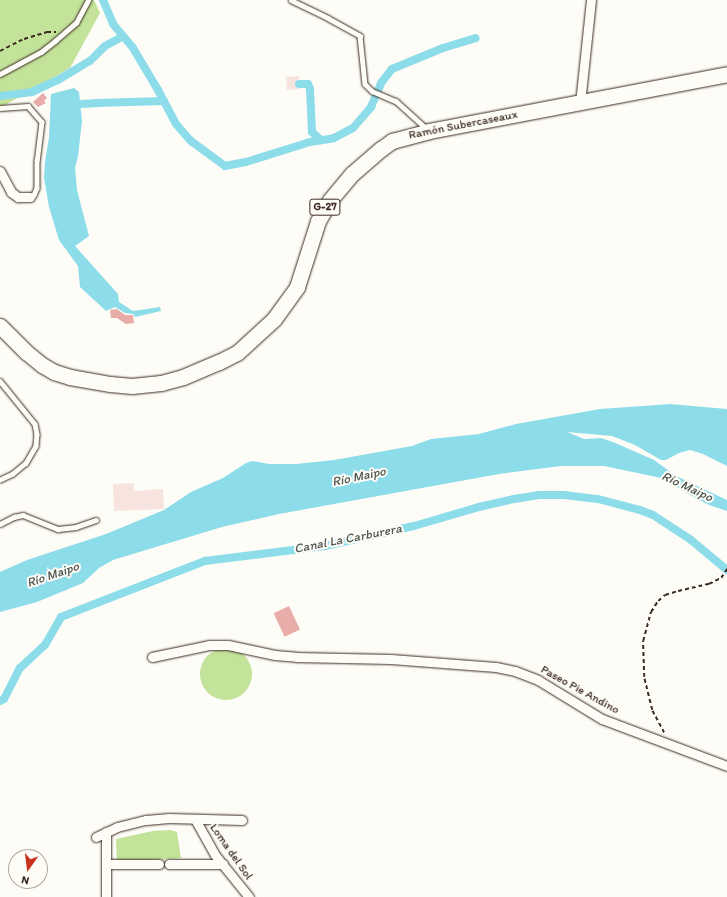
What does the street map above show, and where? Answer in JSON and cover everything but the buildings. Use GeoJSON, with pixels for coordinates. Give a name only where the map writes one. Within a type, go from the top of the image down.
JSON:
{"type":"FeatureCollection","features":[{"type":"Feature","properties":{"kind":"main road","name":"Ramón Subercaseaux"},"geometry":{"type":"LineString","coordinates":[[0,326],[26,352],[47,368],[60,374],[87,381],[124,385],[151,384],[183,377],[237,353],[274,319],[294,293],[304,271],[318,221],[330,200],[341,185],[381,148],[392,141],[429,131],[727,74]]}},
{"type":"Feature","properties":{"kind":"street"},"geometry":{"type":"LineString","coordinates":[[580,103],[591,0]]}},
{"type":"Feature","properties":{"kind":"street"},"geometry":{"type":"LineString","coordinates":[[0,171],[11,192],[18,197],[30,197]]}},
{"type":"Feature","properties":{"kind":"street","name":"Paseo Pie Andino"},"geometry":{"type":"LineString","coordinates":[[152,657],[209,645],[222,645],[275,655],[296,657],[391,659],[496,667],[515,671],[538,680],[602,719],[727,766]]}},
{"type":"Feature","properties":{"kind":"street","name":"Loma del Sol"},"geometry":{"type":"LineString","coordinates":[[194,819],[223,864],[249,897]]}},
{"type":"Feature","properties":{"kind":"street"},"geometry":{"type":"LineString","coordinates":[[96,838],[106,832],[126,824],[146,820],[242,820]]}},
{"type":"Feature","properties":{"kind":"street"},"geometry":{"type":"LineString","coordinates":[[106,832],[106,897]]}},
{"type":"Feature","properties":{"kind":"street"},"geometry":{"type":"LineString","coordinates":[[106,864],[159,864]]}},
{"type":"Feature","properties":{"kind":"street"},"geometry":{"type":"LineString","coordinates":[[169,864],[223,864]]}},
{"type":"Feature","properties":{"kind":"lane"},"geometry":{"type":"LineString","coordinates":[[291,0],[360,36],[365,84],[372,91],[396,101],[429,131]]}},
{"type":"Feature","properties":{"kind":"lane"},"geometry":{"type":"LineString","coordinates":[[0,74],[40,52],[66,32],[76,23],[87,2]]}},
{"type":"Feature","properties":{"kind":"lane"},"geometry":{"type":"LineString","coordinates":[[0,108],[28,106],[42,122],[37,160],[37,188],[34,195],[30,197]]}},
{"type":"Feature","properties":{"kind":"lane"},"geometry":{"type":"LineString","coordinates":[[0,381],[35,424],[37,434],[36,446],[26,463],[13,474],[0,480]]}},
{"type":"Feature","properties":{"kind":"lane"},"geometry":{"type":"LineString","coordinates":[[0,524],[14,517],[24,515],[58,529],[76,527],[96,520]]}},
{"type":"Feature","properties":{"kind":"path"},"geometry":{"type":"LineString","coordinates":[[0,51],[24,39],[47,32],[66,32]]}},
{"type":"Feature","properties":{"kind":"path"},"geometry":{"type":"LineString","coordinates":[[665,734],[652,710],[644,677],[642,651],[648,620],[654,605],[665,595],[709,584],[721,578],[727,569]]}},
{"type":"Feature","properties":{"kind":"shaded area"},"geometry":{"type":"Polygon","coordinates":[[[299,76],[300,89],[287,90],[286,77],[299,76]]]}},
{"type":"Feature","properties":{"kind":"shaded area"},"geometry":{"type":"Polygon","coordinates":[[[134,483],[134,491],[163,489],[164,509],[114,511],[113,484],[134,483]]]}},
{"type":"Feature","properties":{"kind":"green space"},"geometry":{"type":"Polygon","coordinates":[[[0,0],[94,0],[100,13],[70,68],[0,108],[0,0]]]}},
{"type":"Feature","properties":{"kind":"green space"},"geometry":{"type":"Polygon","coordinates":[[[226,648],[240,652],[248,660],[252,674],[248,688],[240,696],[226,700],[212,696],[204,688],[200,674],[204,660],[212,652],[226,648]]]}},
{"type":"Feature","properties":{"kind":"green space"},"geometry":{"type":"Polygon","coordinates":[[[170,830],[177,832],[181,858],[117,862],[116,839],[153,831],[170,830]]]}},
{"type":"Feature","properties":{"kind":"water"},"geometry":{"type":"Polygon","coordinates":[[[74,88],[79,92],[82,121],[75,168],[77,190],[89,236],[75,246],[118,294],[119,302],[133,311],[160,307],[161,311],[135,317],[133,314],[125,313],[115,307],[106,311],[80,287],[78,266],[59,240],[49,207],[44,178],[49,138],[51,94],[74,88]]]}},
{"type":"Feature","properties":{"kind":"water","name":"Río Maipo"},"geometry":{"type":"Polygon","coordinates":[[[670,404],[727,409],[727,466],[703,454],[690,450],[679,453],[666,460],[661,460],[635,445],[612,436],[567,432],[584,439],[601,438],[654,460],[676,476],[727,500],[727,511],[709,505],[681,490],[666,479],[604,466],[561,466],[499,474],[279,514],[222,527],[113,560],[99,568],[83,583],[37,602],[0,612],[0,572],[27,560],[106,534],[164,510],[191,492],[223,478],[246,463],[252,461],[269,464],[296,464],[334,460],[412,446],[431,439],[479,434],[516,424],[600,409],[670,404]]]}},
{"type":"Feature","properties":{"kind":"waterway"},"geometry":{"type":"LineString","coordinates":[[103,0],[113,24],[133,48],[176,124],[191,141],[225,166],[246,162],[310,142],[334,138],[353,128],[371,107],[381,83],[392,69],[443,48],[475,38]]}},
{"type":"Feature","properties":{"kind":"waterway"},"geometry":{"type":"LineString","coordinates":[[0,96],[32,92],[58,80],[90,61],[105,46],[122,37]]}},
{"type":"Feature","properties":{"kind":"waterway"},"geometry":{"type":"LineString","coordinates":[[299,84],[308,84],[310,89],[312,132],[321,140]]}},
{"type":"Feature","properties":{"kind":"waterway"},"geometry":{"type":"LineString","coordinates":[[96,103],[164,101]]}},
{"type":"Feature","properties":{"kind":"waterway"},"geometry":{"type":"LineString","coordinates":[[81,104],[100,103]]}},
{"type":"Feature","properties":{"kind":"waterway","name":"Canal La Carburera"},"geometry":{"type":"LineString","coordinates":[[0,701],[4,699],[20,668],[45,645],[61,617],[205,561],[325,546],[414,526],[479,507],[514,499],[538,495],[564,495],[598,499],[640,510],[653,515],[691,540],[727,570]]}}]}
